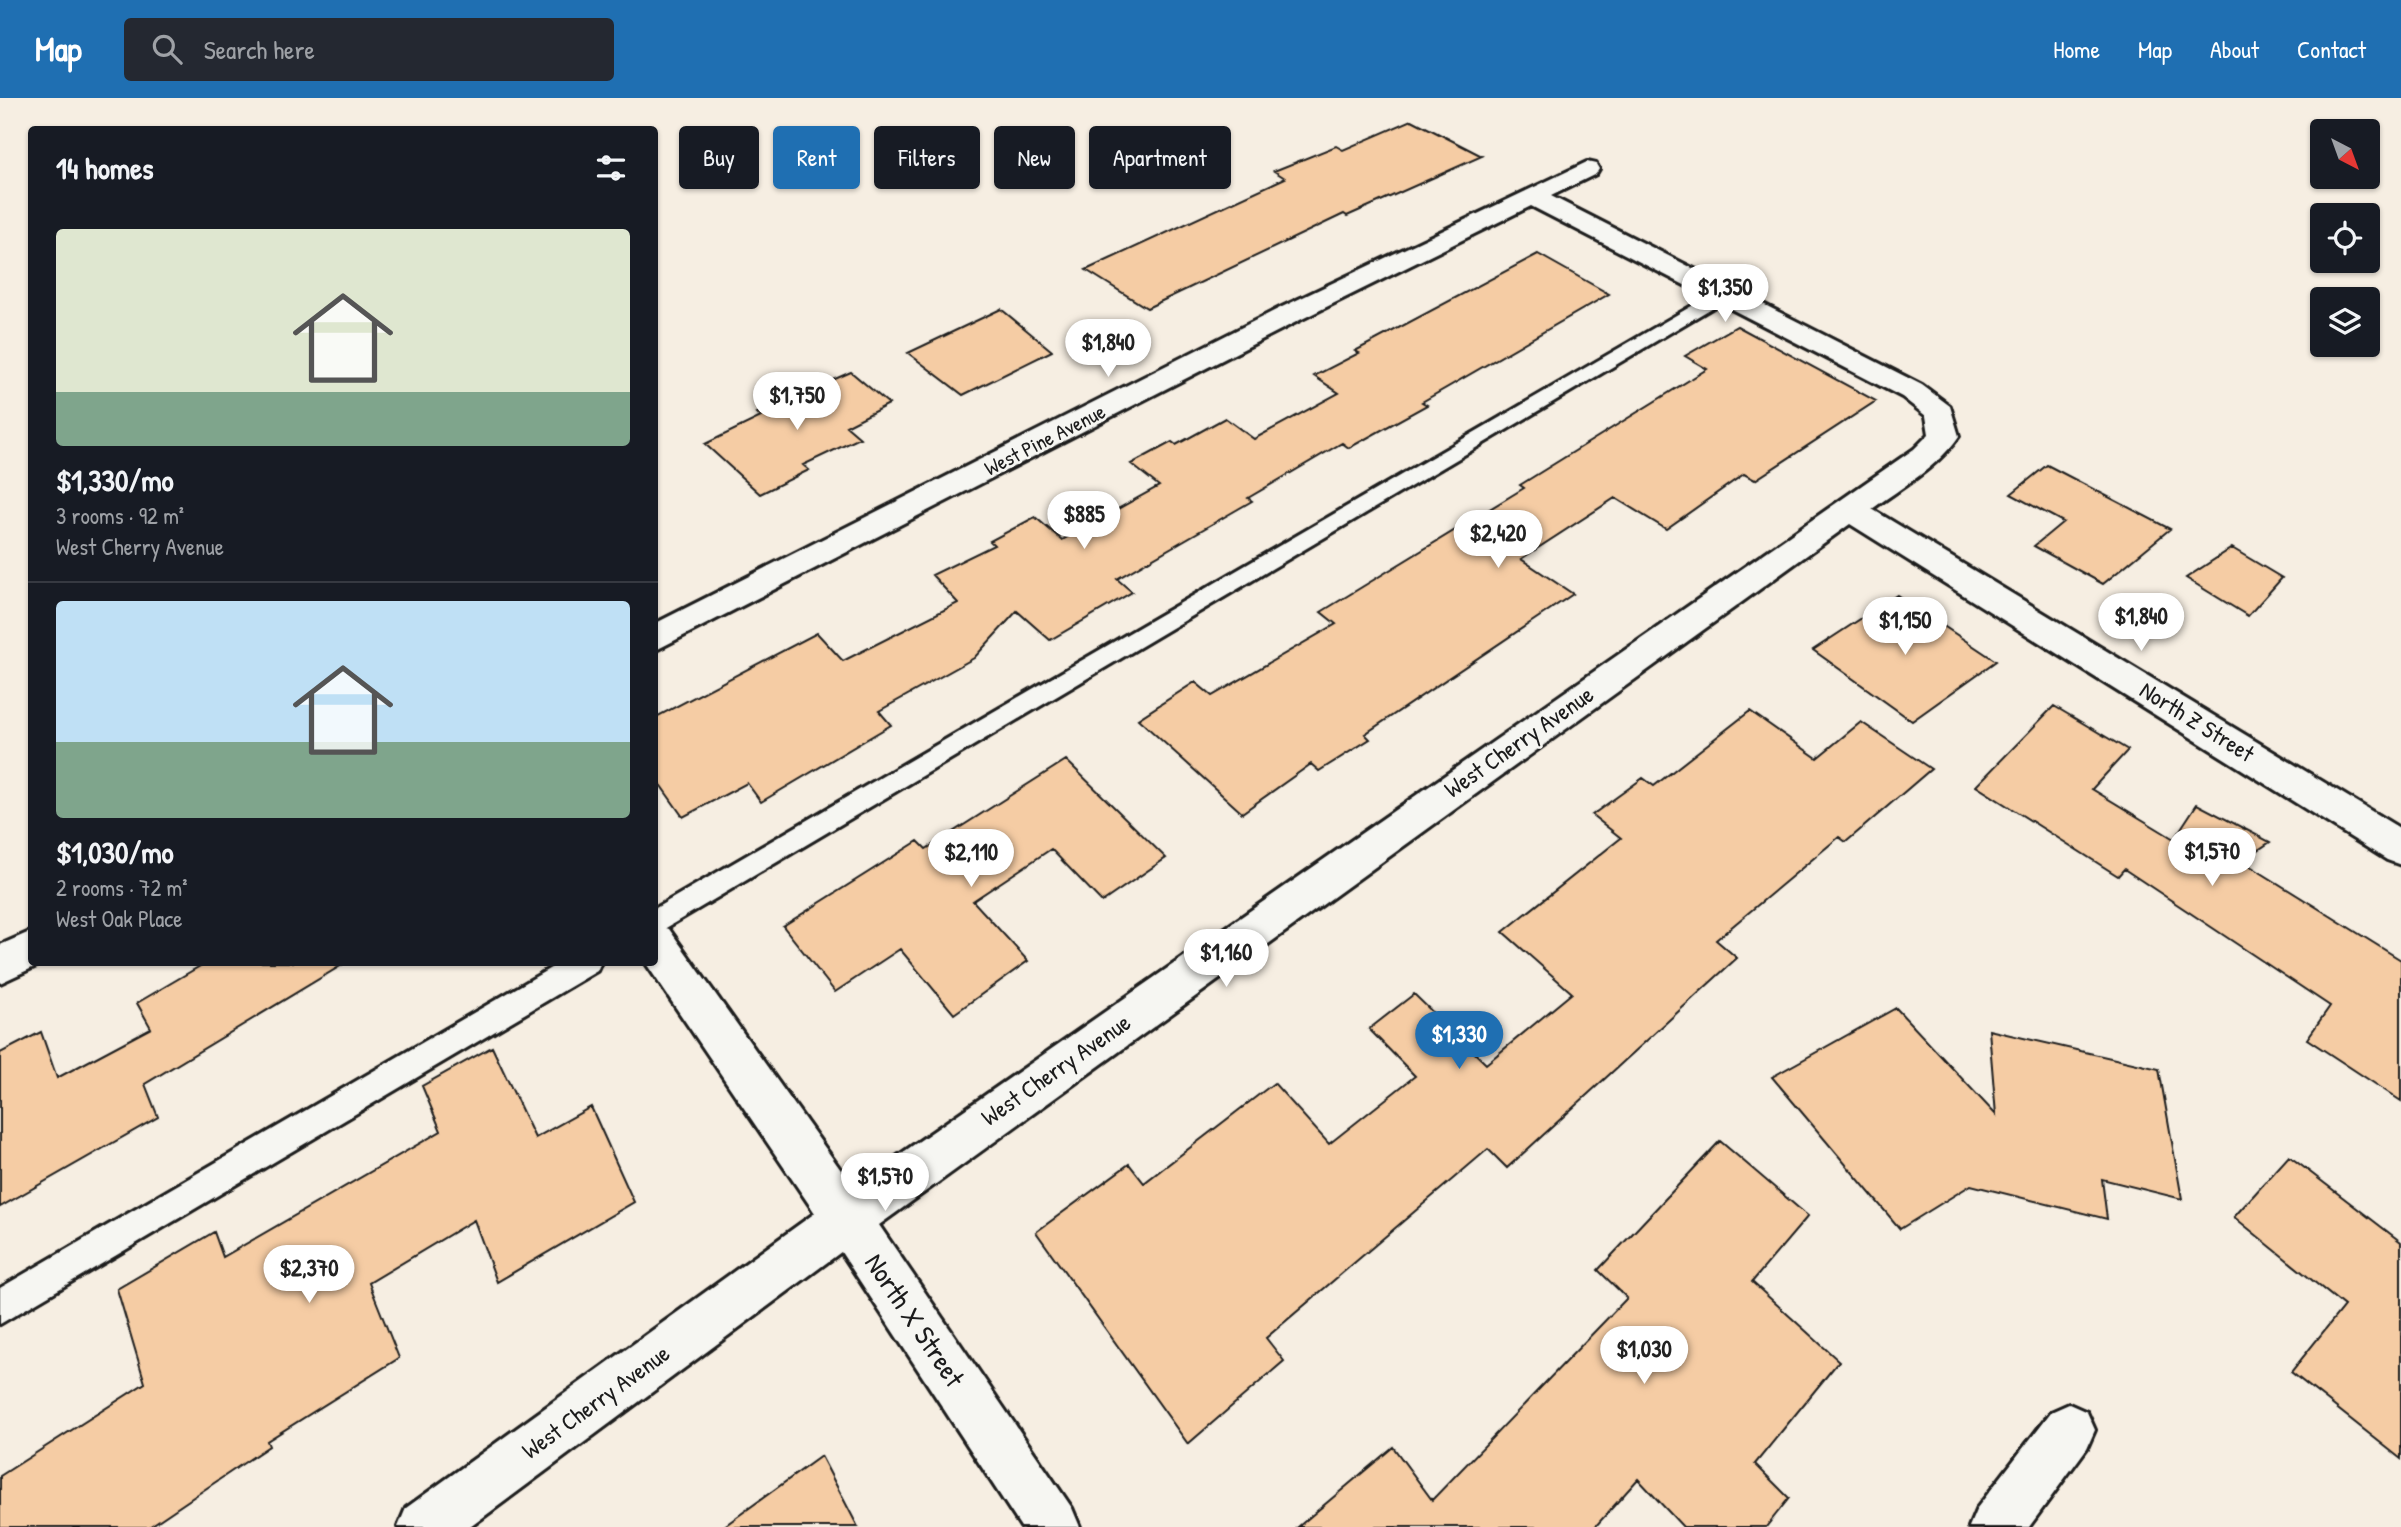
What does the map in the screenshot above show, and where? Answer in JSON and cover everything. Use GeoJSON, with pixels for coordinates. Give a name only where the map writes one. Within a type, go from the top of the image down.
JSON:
{"type":"FeatureCollection","features":[{"type":"Feature","properties":{"kind":"street","name":"West Pine Avenue"},"geometry":{"type":"LineString","coordinates":[[658,637],[1292,313],[1587,169]]}},
{"type":"Feature","properties":{"kind":"street"},"geometry":{"type":"LineString","coordinates":[[1533,197],[1721,295]]}},
{"type":"Feature","properties":{"kind":"street","name":"West Cherry Avenue"},"geometry":{"type":"LineString","coordinates":[[425,1527],[847,1219],[1849,509],[1944,436],[1940,412],[1912,391],[1721,295]]}},
{"type":"Feature","properties":{"kind":"street","name":"North Z Street"},"geometry":{"type":"LineString","coordinates":[[1849,509],[2401,849]]}},
{"type":"Feature","properties":{"kind":"street","name":"North X Street"},"geometry":{"type":"LineString","coordinates":[[658,948],[847,1219],[1053,1527]]}},
{"type":"Feature","properties":{"kind":"street"},"geometry":{"type":"LineString","coordinates":[[0,964],[28,951]]}},
{"type":"Feature","properties":{"kind":"street"},"geometry":{"type":"LineString","coordinates":[[1996,1527],[2069,1430]]}},
{"type":"Feature","properties":{"kind":"lane"},"geometry":{"type":"LineString","coordinates":[[658,921],[1721,295]]}},
{"type":"Feature","properties":{"kind":"lane"},"geometry":{"type":"LineString","coordinates":[[0,1307],[580,966]]}},
{"type":"Feature","properties":{"kind":"building"},"geometry":{"type":"Polygon","coordinates":[[[1412,120],[1482,156],[1347,216],[1344,214],[1147,308],[1086,270],[1285,178],[1274,171],[1336,146],[1343,150],[1412,120]]]}},
{"type":"Feature","properties":{"kind":"building"},"geometry":{"type":"Polygon","coordinates":[[[1538,254],[1609,294],[1422,402],[1427,405],[1349,448],[1342,443],[1248,498],[1252,501],[1117,579],[1132,592],[1050,640],[1017,611],[974,658],[879,711],[891,725],[761,802],[747,783],[683,817],[658,782],[658,716],[817,633],[843,661],[958,603],[932,575],[994,545],[990,541],[1035,517],[1062,540],[1159,486],[1131,464],[1172,442],[1176,445],[1225,418],[1254,439],[1339,393],[1314,376],[1359,353],[1355,351],[1538,254]]]}},
{"type":"Feature","properties":{"kind":"building"},"geometry":{"type":"Polygon","coordinates":[[[1001,309],[1052,351],[963,395],[908,353],[1001,309]]]}},
{"type":"Feature","properties":{"kind":"building"},"geometry":{"type":"Polygon","coordinates":[[[1737,326],[1876,401],[1755,480],[1744,474],[1666,529],[1615,498],[1521,559],[1573,594],[1365,734],[1370,739],[1319,771],[1311,764],[1242,813],[1138,719],[1195,682],[1212,696],[1336,624],[1321,612],[1524,488],[1520,485],[1707,369],[1685,356],[1737,326]]]}},
{"type":"Feature","properties":{"kind":"building"},"geometry":{"type":"Polygon","coordinates":[[[851,372],[889,404],[846,426],[860,438],[803,465],[809,470],[760,494],[705,444],[761,417],[757,413],[851,372]]]}},
{"type":"Feature","properties":{"kind":"building"},"geometry":{"type":"Polygon","coordinates":[[[2047,465],[2170,529],[2103,584],[2034,546],[2063,522],[2011,494],[2047,465]]]}},
{"type":"Feature","properties":{"kind":"building"},"geometry":{"type":"Polygon","coordinates":[[[2232,548],[2282,578],[2248,616],[2186,578],[2232,548]]]}},
{"type":"Feature","properties":{"kind":"building"},"geometry":{"type":"Polygon","coordinates":[[[1897,595],[1996,661],[1912,721],[1813,650],[1897,595]]]}},
{"type":"Feature","properties":{"kind":"building"},"geometry":{"type":"Polygon","coordinates":[[[2054,706],[2128,750],[2092,789],[2174,839],[2197,804],[2270,842],[2242,861],[2401,960],[2401,1101],[2307,1039],[2330,1006],[2124,869],[2118,876],[1976,786],[2054,706]]]}},
{"type":"Feature","properties":{"kind":"building"},"geometry":{"type":"Polygon","coordinates":[[[1750,711],[1817,758],[1861,722],[1931,769],[1846,842],[1839,837],[1716,940],[1737,958],[1507,1168],[1488,1149],[1266,1338],[1284,1361],[1188,1444],[1036,1232],[1129,1164],[1144,1183],[1274,1083],[1329,1144],[1415,1076],[1369,1029],[1414,994],[1486,1064],[1572,993],[1503,932],[1621,838],[1592,815],[1643,778],[1654,786],[1750,711]]]}},
{"type":"Feature","properties":{"kind":"building"},"geometry":{"type":"Polygon","coordinates":[[[1066,760],[1166,858],[1102,902],[1051,849],[973,901],[1028,961],[954,1014],[900,949],[835,992],[783,926],[918,841],[926,849],[1066,760]]]}},
{"type":"Feature","properties":{"kind":"building"},"geometry":{"type":"Polygon","coordinates":[[[200,966],[340,966],[145,1084],[158,1117],[0,1207],[0,1053],[41,1032],[57,1078],[151,1028],[137,1003],[200,966]]]}},
{"type":"Feature","properties":{"kind":"building"},"geometry":{"type":"Polygon","coordinates":[[[1896,1008],[1996,1115],[1989,1030],[2159,1069],[2182,1199],[2102,1179],[2107,1219],[1971,1185],[1900,1229],[1772,1077],[1896,1008]]]}},
{"type":"Feature","properties":{"kind":"building"},"geometry":{"type":"Polygon","coordinates":[[[492,1047],[535,1138],[591,1107],[634,1202],[497,1282],[474,1220],[369,1283],[399,1358],[267,1441],[269,1446],[149,1527],[0,1527],[0,1476],[145,1383],[117,1289],[214,1232],[223,1257],[441,1131],[422,1086],[492,1047]]]}},
{"type":"Feature","properties":{"kind":"building"},"geometry":{"type":"Polygon","coordinates":[[[1720,1141],[1808,1216],[1752,1282],[1839,1361],[1755,1464],[1789,1498],[1766,1527],[1683,1527],[1638,1479],[1595,1527],[1298,1527],[1393,1447],[1432,1500],[1627,1298],[1598,1270],[1720,1141]]]}},
{"type":"Feature","properties":{"kind":"building"},"geometry":{"type":"Polygon","coordinates":[[[2289,1156],[2401,1242],[2401,1459],[2291,1372],[2344,1306],[2234,1217],[2289,1156]]]}},
{"type":"Feature","properties":{"kind":"building"},"geometry":{"type":"Polygon","coordinates":[[[821,1456],[858,1527],[723,1527],[821,1456]]]}}]}
